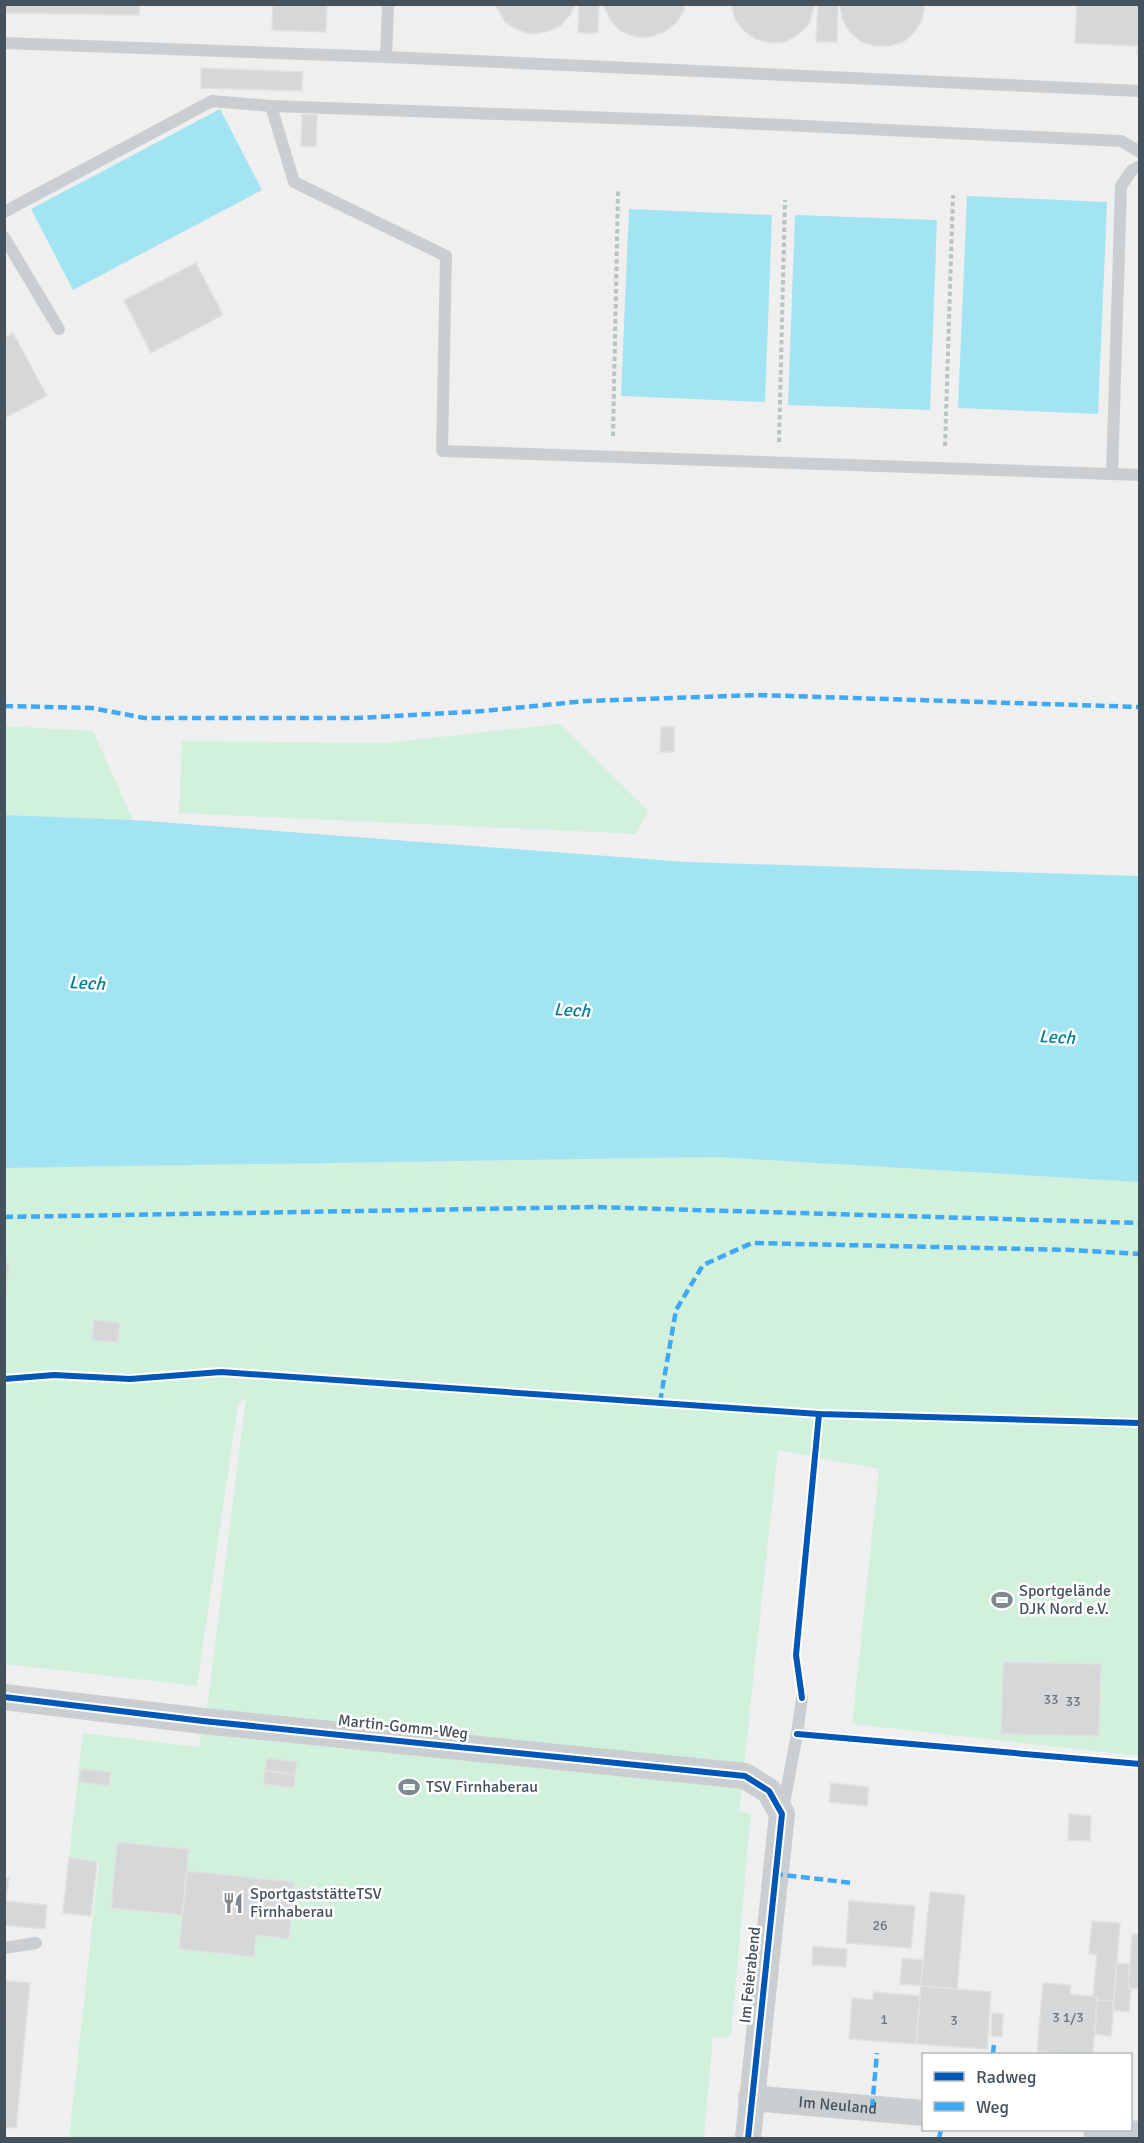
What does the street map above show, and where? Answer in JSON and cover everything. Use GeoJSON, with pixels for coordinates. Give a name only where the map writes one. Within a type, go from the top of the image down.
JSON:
{"type":"FeatureCollection","features":[{"type":"Feature","properties":{"kind":"street","name":"Martin-Gomm-Weg"},"geometry":{"type":"LineString","coordinates":[[4,1697],[203,1721],[744,1776],[769,1791],[782,1814]]}},
{"type":"Feature","properties":{"kind":"street","name":"Im Feierabend"},"geometry":{"type":"LineString","coordinates":[[748,2139],[782,1814]]}},
{"type":"Feature","properties":{"kind":"street","name":"Im Neuland"},"geometry":{"type":"LineString","coordinates":[[751,2098],[922,2113]]}},
{"type":"Feature","properties":{"kind":"street"},"geometry":{"type":"LineString","coordinates":[[1107,2131],[1140,2134]]}},
{"type":"Feature","properties":{"kind":"lane"},"geometry":{"type":"LineString","coordinates":[[386,57],[388,4]]}},
{"type":"Feature","properties":{"kind":"lane"},"geometry":{"type":"LineString","coordinates":[[4,43],[386,57],[1140,91]]}},
{"type":"Feature","properties":{"kind":"lane"},"geometry":{"type":"LineString","coordinates":[[4,212],[212,101],[272,106],[697,121],[1121,141],[1140,152]]}},
{"type":"Feature","properties":{"kind":"lane"},"geometry":{"type":"LineString","coordinates":[[272,106],[294,182],[446,256],[442,451],[1140,475]]}},
{"type":"Feature","properties":{"kind":"lane"},"geometry":{"type":"LineString","coordinates":[[1112,474],[1121,186],[1132,170],[1140,166]]}},
{"type":"Feature","properties":{"kind":"lane"},"geometry":{"type":"LineString","coordinates":[[4,237],[59,329]]}},
{"type":"Feature","properties":{"kind":"lane"},"geometry":{"type":"LineString","coordinates":[[782,1814],[802,1698]]}},
{"type":"Feature","properties":{"kind":"lane"},"geometry":{"type":"LineString","coordinates":[[4,1948],[36,1943]]}},
{"type":"Feature","properties":{"kind":"path"},"geometry":{"type":"LineString","coordinates":[[613,456],[618,191]]}},
{"type":"Feature","properties":{"kind":"path"},"geometry":{"type":"LineString","coordinates":[[944,468],[953,195]]}},
{"type":"Feature","properties":{"kind":"path"},"geometry":{"type":"LineString","coordinates":[[778,462],[785,200]]}},
{"type":"Feature","properties":{"kind":"green space"},"geometry":{"type":"Polygon","coordinates":[[[559,724],[648,810],[636,834],[179,813],[182,741],[385,743],[559,724]]]}},
{"type":"Feature","properties":{"kind":"green space"},"geometry":{"type":"Polygon","coordinates":[[[4,726],[93,731],[133,820],[5,815],[4,726]]]}},
{"type":"Feature","properties":{"kind":"green space"},"geometry":{"type":"Polygon","coordinates":[[[715,1157],[1139,1182],[1139,1756],[852,1724],[879,1469],[778,1450],[739,1812],[751,1813],[731,2036],[713,2038],[704,2138],[69,2138],[99,1863],[69,1858],[83,1733],[199,1747],[208,1701],[246,1398],[238,1405],[197,1686],[5,1664],[4,1168],[715,1157]]]}},
{"type":"Feature","properties":{"kind":"water"},"geometry":{"type":"Polygon","coordinates":[[[220,109],[262,190],[73,290],[31,209],[220,109]]]}},
{"type":"Feature","properties":{"kind":"water"},"geometry":{"type":"Polygon","coordinates":[[[967,196],[1107,202],[1098,414],[958,408],[967,196]]]}},
{"type":"Feature","properties":{"kind":"water"},"geometry":{"type":"Polygon","coordinates":[[[629,209],[772,215],[765,402],[621,396],[629,209]]]}},
{"type":"Feature","properties":{"kind":"water"},"geometry":{"type":"Polygon","coordinates":[[[795,215],[937,220],[930,410],[788,405],[795,215]]]}},
{"type":"Feature","properties":{"kind":"water","name":"Lech"},"geometry":{"type":"Polygon","coordinates":[[[5,815],[133,820],[686,862],[1139,876],[1139,1182],[715,1157],[5,1168],[5,815]]]}},
{"type":"Feature","properties":{"kind":"building"},"geometry":{"type":"Polygon","coordinates":[[[4,4],[139,4],[139,15],[4,13],[4,4]]]}},
{"type":"Feature","properties":{"kind":"building"},"geometry":{"type":"Polygon","coordinates":[[[273,4],[327,4],[326,32],[272,30],[273,4]]]}},
{"type":"Feature","properties":{"kind":"building"},"geometry":{"type":"Polygon","coordinates":[[[495,4],[575,4],[570,15],[560,26],[546,32],[532,34],[518,30],[505,22],[495,4]]]}},
{"type":"Feature","properties":{"kind":"building"},"geometry":{"type":"Polygon","coordinates":[[[579,4],[599,4],[598,33],[578,33],[579,4]]]}},
{"type":"Feature","properties":{"kind":"building"},"geometry":{"type":"Polygon","coordinates":[[[603,4],[685,4],[684,11],[676,23],[664,32],[650,37],[635,37],[621,31],[611,21],[603,4]]]}},
{"type":"Feature","properties":{"kind":"building"},"geometry":{"type":"Polygon","coordinates":[[[815,4],[809,24],[798,35],[785,42],[771,43],[756,39],[744,31],[735,19],[731,5],[815,4]]]}},
{"type":"Feature","properties":{"kind":"building"},"geometry":{"type":"Polygon","coordinates":[[[818,4],[838,4],[837,42],[816,42],[818,4]]]}},
{"type":"Feature","properties":{"kind":"building"},"geometry":{"type":"Polygon","coordinates":[[[840,4],[925,5],[922,20],[914,33],[903,42],[889,46],[874,46],[860,41],[849,31],[842,18],[840,4]]]}},
{"type":"Feature","properties":{"kind":"building"},"geometry":{"type":"Polygon","coordinates":[[[1077,4],[1140,4],[1140,53],[1137,53],[1138,46],[1075,43],[1077,4]]]}},
{"type":"Feature","properties":{"kind":"building"},"geometry":{"type":"Polygon","coordinates":[[[201,68],[303,72],[302,91],[201,88],[201,68]]]}},
{"type":"Feature","properties":{"kind":"building"},"geometry":{"type":"Polygon","coordinates":[[[302,115],[317,115],[316,147],[301,146],[302,115]]]}},
{"type":"Feature","properties":{"kind":"building"},"geometry":{"type":"Polygon","coordinates":[[[196,263],[223,315],[151,353],[124,300],[196,263]]]}},
{"type":"Feature","properties":{"kind":"building"},"geometry":{"type":"Polygon","coordinates":[[[13,333],[47,396],[4,418],[4,338],[13,333]]]}},
{"type":"Feature","properties":{"kind":"building"},"geometry":{"type":"Polygon","coordinates":[[[661,727],[674,727],[674,752],[660,752],[661,727]]]}},
{"type":"Feature","properties":{"kind":"building"},"geometry":{"type":"Polygon","coordinates":[[[4,1263],[9,1263],[6,1295],[4,1294],[4,1263]]]}},
{"type":"Feature","properties":{"kind":"building"},"geometry":{"type":"Polygon","coordinates":[[[94,1320],[120,1323],[118,1343],[92,1340],[94,1320]]]}},
{"type":"Feature","properties":{"kind":"building"},"geometry":{"type":"Polygon","coordinates":[[[1003,1662],[1101,1664],[1099,1736],[1001,1734],[1003,1662]]]}},
{"type":"Feature","properties":{"kind":"building"},"geometry":{"type":"Polygon","coordinates":[[[267,1758],[297,1762],[295,1775],[265,1771],[267,1758]]]}},
{"type":"Feature","properties":{"kind":"building"},"geometry":{"type":"Polygon","coordinates":[[[81,1769],[111,1772],[109,1786],[79,1782],[81,1769]]]}},
{"type":"Feature","properties":{"kind":"building"},"geometry":{"type":"Polygon","coordinates":[[[265,1771],[295,1775],[294,1788],[263,1784],[265,1771]]]}},
{"type":"Feature","properties":{"kind":"building"},"geometry":{"type":"Polygon","coordinates":[[[831,1783],[869,1787],[867,1806],[829,1802],[831,1783]]]}},
{"type":"Feature","properties":{"kind":"building"},"geometry":{"type":"Polygon","coordinates":[[[1069,1814],[1091,1816],[1090,1841],[1068,1840],[1069,1814]]]}},
{"type":"Feature","properties":{"kind":"building"},"geometry":{"type":"Polygon","coordinates":[[[117,1842],[189,1849],[182,1915],[111,1908],[117,1842]]]}},
{"type":"Feature","properties":{"kind":"building"},"geometry":{"type":"Polygon","coordinates":[[[69,1858],[97,1862],[91,1916],[63,1913],[69,1858]]]}},
{"type":"Feature","properties":{"kind":"building"},"geometry":{"type":"Polygon","coordinates":[[[187,1871],[294,1882],[289,1939],[256,1935],[254,1957],[179,1949],[187,1871]]]}},
{"type":"Feature","properties":{"kind":"building"},"geometry":{"type":"Polygon","coordinates":[[[4,1878],[9,1878],[6,1901],[4,1901],[4,1878]]]}},
{"type":"Feature","properties":{"kind":"building"},"geometry":{"type":"Polygon","coordinates":[[[930,1892],[965,1895],[957,1989],[921,1986],[930,1892]]]}},
{"type":"Feature","properties":{"kind":"building"},"geometry":{"type":"Polygon","coordinates":[[[4,1901],[47,1905],[45,1929],[4,1925],[4,1901]]]}},
{"type":"Feature","properties":{"kind":"building"},"geometry":{"type":"Polygon","coordinates":[[[849,1901],[915,1906],[911,1948],[846,1943],[849,1901]]]}},
{"type":"Feature","properties":{"kind":"building"},"geometry":{"type":"Polygon","coordinates":[[[1092,1921],[1120,1923],[1114,2001],[1097,2000],[1097,1997],[1093,1997],[1097,1955],[1089,1954],[1092,1921]]]}},
{"type":"Feature","properties":{"kind":"building"},"geometry":{"type":"Polygon","coordinates":[[[1132,1934],[1140,1935],[1140,1989],[1128,1988],[1132,1934]]]}},
{"type":"Feature","properties":{"kind":"building"},"geometry":{"type":"Polygon","coordinates":[[[813,1946],[847,1949],[846,1967],[812,1965],[813,1946]]]}},
{"type":"Feature","properties":{"kind":"building"},"geometry":{"type":"Polygon","coordinates":[[[902,1958],[923,1960],[921,1986],[900,1984],[902,1958]]]}},
{"type":"Feature","properties":{"kind":"building"},"geometry":{"type":"Polygon","coordinates":[[[1117,1963],[1129,1964],[1128,1988],[1131,1989],[1129,2012],[1113,2010],[1117,1963]]]}},
{"type":"Feature","properties":{"kind":"building"},"geometry":{"type":"Polygon","coordinates":[[[6,1981],[30,1983],[16,2128],[4,2127],[6,1981]]]}},
{"type":"Feature","properties":{"kind":"building"},"geometry":{"type":"Polygon","coordinates":[[[1043,1983],[1071,1985],[1070,1994],[1097,1997],[1093,2053],[1037,2051],[1043,1983]]]}},
{"type":"Feature","properties":{"kind":"building"},"geometry":{"type":"Polygon","coordinates":[[[921,1986],[991,1992],[987,2049],[916,2044],[921,1986]]]}},
{"type":"Feature","properties":{"kind":"building"},"geometry":{"type":"Polygon","coordinates":[[[873,1992],[920,1996],[916,2044],[849,2039],[852,1998],[873,2000],[873,1992]]]}},
{"type":"Feature","properties":{"kind":"building"},"geometry":{"type":"Polygon","coordinates":[[[1097,2000],[1114,2001],[1111,2036],[1095,2034],[1097,2000]]]}},
{"type":"Feature","properties":{"kind":"building"},"geometry":{"type":"Polygon","coordinates":[[[992,2013],[1003,2014],[1002,2037],[991,2036],[992,2013]]]}},
{"type":"Feature","properties":{"kind":"marked path"},"geometry":{"type":"LineString","coordinates":[[4,706],[92,708],[144,718],[357,718],[483,711],[586,701],[758,695],[1140,707]]}},
{"type":"Feature","properties":{"kind":"marked path"},"geometry":{"type":"LineString","coordinates":[[4,1217],[594,1207],[1140,1223]]}},
{"type":"Feature","properties":{"kind":"marked path"},"geometry":{"type":"LineString","coordinates":[[660,1402],[676,1310],[703,1265],[752,1243],[1072,1250],[1140,1254]]}},
{"type":"Feature","properties":{"kind":"marked path"},"geometry":{"type":"LineString","coordinates":[[774,1874],[853,1883]]}},
{"type":"Feature","properties":{"kind":"marked path"},"geometry":{"type":"LineString","coordinates":[[993,2053],[994,2044]]}},
{"type":"Feature","properties":{"kind":"marked path"},"geometry":{"type":"LineString","coordinates":[[872,2108],[877,2053]]}},
{"type":"Feature","properties":{"kind":"marked path"},"geometry":{"type":"LineString","coordinates":[[939,2138],[941,2131]]}},
{"type":"Feature","properties":{"kind":"cycle path"},"geometry":{"type":"LineString","coordinates":[[4,1379],[54,1375],[130,1379],[221,1372],[819,1414],[1140,1423]]}},
{"type":"Feature","properties":{"kind":"cycle path"},"geometry":{"type":"LineString","coordinates":[[802,1698],[796,1655],[819,1414]]}},
{"type":"Feature","properties":{"kind":"cycle path"},"geometry":{"type":"LineString","coordinates":[[4,1697],[203,1721],[745,1776],[769,1791],[782,1814],[748,2138]]}},
{"type":"Feature","properties":{"kind":"cycle path"},"geometry":{"type":"LineString","coordinates":[[797,1734],[1140,1764]]}},
{"type":"Feature","properties":{"kind":"place","name":"Sportgelände DJK Nord e.V."},"geometry":{"type":"Point","coordinates":[1002,1600]}},
{"type":"Feature","properties":{"kind":"place","name":"TSV Firnhaberau"},"geometry":{"type":"Point","coordinates":[409,1787]}},
{"type":"Feature","properties":{"kind":"place","name":"SportgaststätteTSV Firnhaberau"},"geometry":{"type":"Point","coordinates":[233,1903]}}]}
